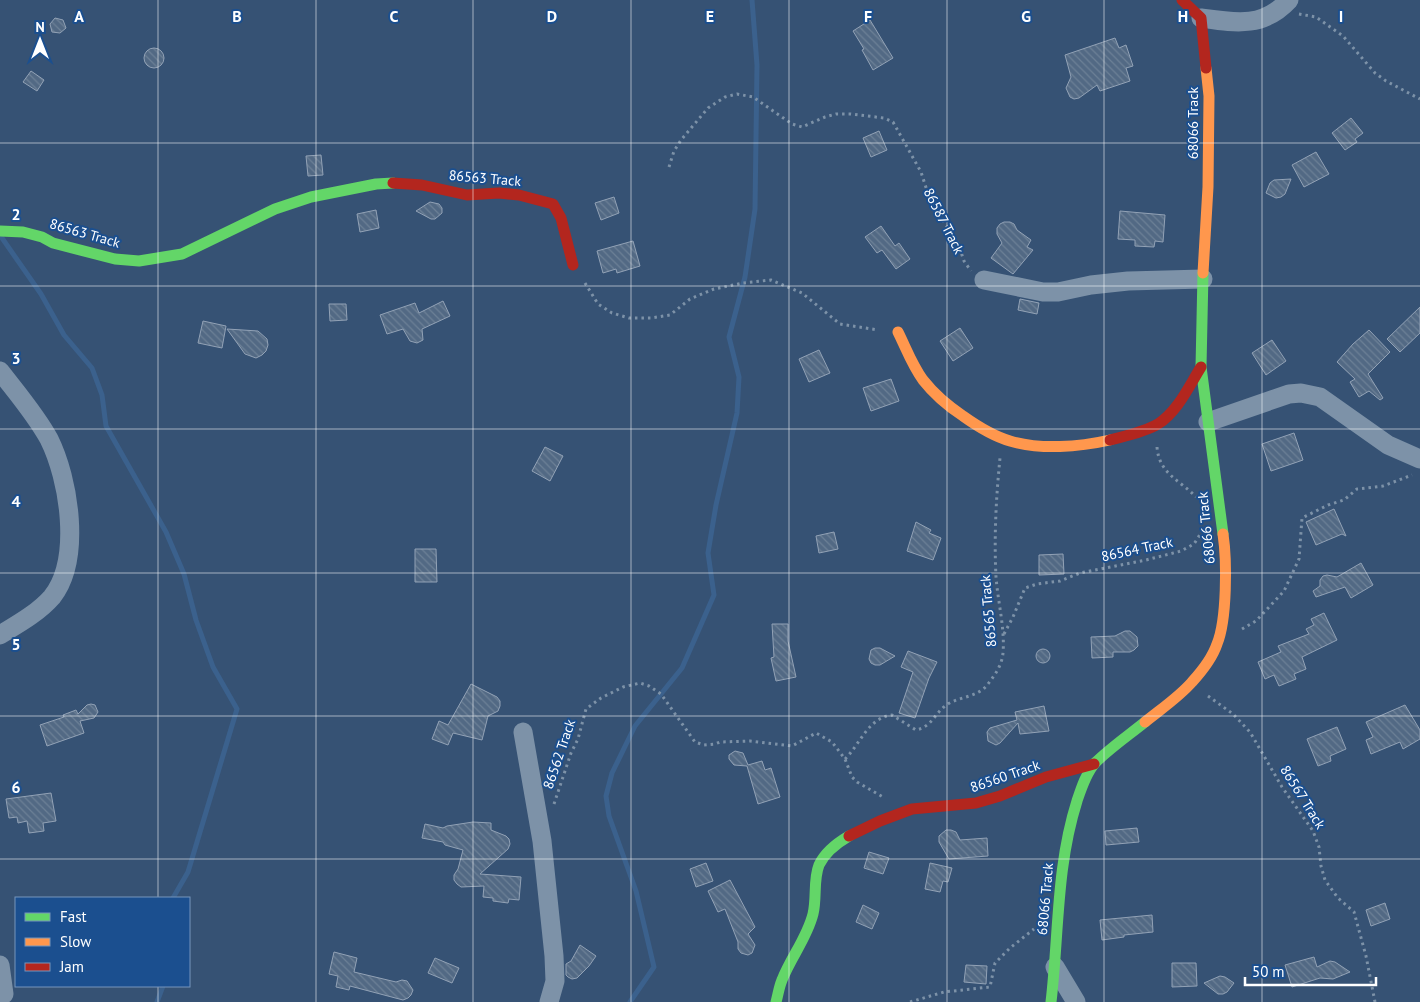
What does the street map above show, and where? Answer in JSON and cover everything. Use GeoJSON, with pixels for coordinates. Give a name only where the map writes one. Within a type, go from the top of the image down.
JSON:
{"type":"FeatureCollection","features":[{"type":"Feature","properties":{"kind":"street"},"geometry":{"type":"LineString","coordinates":[[1182,0],[1201,18],[1231,22],[1269,17],[1293,7]]}},
{"type":"Feature","properties":{"kind":"street","name":"68066 Track"},"geometry":{"type":"LineString","coordinates":[[1051,1002],[1055,967],[1057,909],[1064,856],[1078,795],[1094,764],[1191,684],[1208,662],[1218,643],[1224,614],[1225,547],[1201,366],[1203,252],[1208,187],[1209,96],[1201,18]]}},
{"type":"Feature","properties":{"kind":"street","name":"86563 Track"},"geometry":{"type":"LineString","coordinates":[[0,231],[23,232],[42,237],[53,243],[115,259],[139,261],[182,254],[275,209],[311,197],[376,184],[398,183],[422,185],[468,195],[498,193],[519,195],[553,204],[561,218],[573,265]]}},
{"type":"Feature","properties":{"kind":"street"},"geometry":{"type":"LineString","coordinates":[[984,280],[1036,291],[1058,292],[1128,281],[1203,279]]}},
{"type":"Feature","properties":{"kind":"street"},"geometry":{"type":"LineString","coordinates":[[898,332],[915,369],[940,398],[962,416],[1002,438],[1020,442],[1049,445],[1094,444],[1125,436],[1157,424],[1170,414],[1201,366]]}},
{"type":"Feature","properties":{"kind":"street"},"geometry":{"type":"LineString","coordinates":[[0,371],[37,421],[48,439],[58,462],[65,489],[69,546],[66,568],[59,586],[52,596],[33,614],[0,635]]}},
{"type":"Feature","properties":{"kind":"street"},"geometry":{"type":"LineString","coordinates":[[1208,422],[1289,394],[1312,394],[1320,397],[1388,445],[1420,459]]}},
{"type":"Feature","properties":{"kind":"street"},"geometry":{"type":"LineString","coordinates":[[524,732],[542,841],[554,956],[555,981],[549,1002]]}},
{"type":"Feature","properties":{"kind":"street","name":"86560 Track"},"geometry":{"type":"LineString","coordinates":[[776,1002],[781,981],[807,932],[813,914],[816,898],[816,874],[820,864],[836,843],[880,821],[912,809],[976,803],[1061,772],[1094,764]]}},
{"type":"Feature","properties":{"kind":"street"},"geometry":{"type":"LineString","coordinates":[[0,966],[6,996]]}},
{"type":"Feature","properties":{"kind":"street"},"geometry":{"type":"LineString","coordinates":[[1055,967],[1076,1002]]}},
{"type":"Feature","properties":{"kind":"path"},"geometry":{"type":"LineString","coordinates":[[1293,7],[1316,17],[1343,36],[1375,73],[1420,99]]}},
{"type":"Feature","properties":{"kind":"path","name":"86587 Track"},"geometry":{"type":"LineString","coordinates":[[669,167],[674,151],[681,140],[708,108],[725,97],[737,94],[753,97],[792,124],[802,126],[836,114],[884,118],[893,122],[922,172],[930,200],[938,216],[958,243],[971,272],[984,280]]}},
{"type":"Feature","properties":{"kind":"path"},"geometry":{"type":"LineString","coordinates":[[573,265],[598,304],[612,314],[629,318],[670,316],[690,299],[714,289],[743,282],[771,280],[802,293],[840,324],[898,332]]}},
{"type":"Feature","properties":{"kind":"path"},"geometry":{"type":"LineString","coordinates":[[1157,424],[1158,459],[1166,471],[1200,501]]}},
{"type":"Feature","properties":{"kind":"path","name":"86565 Track"},"geometry":{"type":"LineString","coordinates":[[845,759],[873,722],[883,716],[892,715],[916,730],[924,729],[945,706],[976,694],[987,686],[999,668],[1003,655],[1003,634],[996,578],[995,538],[996,496],[1002,438]]}},
{"type":"Feature","properties":{"kind":"path"},"geometry":{"type":"LineString","coordinates":[[1218,643],[1256,621],[1284,591],[1299,559],[1302,518],[1328,505],[1344,500],[1357,489],[1383,486],[1394,480],[1420,473]]}},
{"type":"Feature","properties":{"kind":"path","name":"86564 Track"},"geometry":{"type":"LineString","coordinates":[[1003,634],[1013,617],[1025,588],[1037,584],[1060,581],[1080,573],[1181,551],[1194,544],[1204,528]]}},
{"type":"Feature","properties":{"kind":"path","name":"86562 Track"},"geometry":{"type":"LineString","coordinates":[[554,806],[571,753],[578,739],[586,709],[601,698],[640,683],[649,686],[661,694],[695,742],[704,745],[720,742],[750,741],[792,746],[816,733],[832,742],[845,759],[852,777],[857,782],[873,792],[912,809]]}},
{"type":"Feature","properties":{"kind":"path","name":"86567 Track"},"geometry":{"type":"LineString","coordinates":[[1191,684],[1242,722],[1282,787],[1313,831],[1319,846],[1321,866],[1325,880],[1338,898],[1354,912],[1366,956],[1375,1002]]}},
{"type":"Feature","properties":{"kind":"path"},"geometry":{"type":"LineString","coordinates":[[910,1002],[944,992],[990,987],[995,963],[1057,909]]}},
{"type":"Feature","properties":{"kind":"building"},"geometry":{"type":"Polygon","coordinates":[[[55,18],[63,20],[66,28],[60,33],[52,32],[50,24],[55,18]]]}},
{"type":"Feature","properties":{"kind":"building"},"geometry":{"type":"Polygon","coordinates":[[[870,20],[893,58],[873,70],[862,50],[864,49],[853,31],[870,20]]]}},
{"type":"Feature","properties":{"kind":"building"},"geometry":{"type":"Polygon","coordinates":[[[1115,38],[1119,48],[1126,45],[1133,66],[1126,68],[1130,81],[1100,91],[1097,85],[1079,98],[1074,99],[1070,97],[1066,88],[1071,77],[1065,55],[1115,38]]]}},
{"type":"Feature","properties":{"kind":"building"},"geometry":{"type":"Polygon","coordinates":[[[154,48],[161,51],[164,58],[161,65],[154,68],[147,65],[144,58],[147,51],[154,48]]]}},
{"type":"Feature","properties":{"kind":"building"},"geometry":{"type":"Polygon","coordinates":[[[31,71],[44,80],[37,91],[23,82],[31,71]]]}},
{"type":"Feature","properties":{"kind":"building"},"geometry":{"type":"Polygon","coordinates":[[[1351,118],[1363,133],[1355,139],[1357,142],[1345,150],[1332,133],[1351,118]]]}},
{"type":"Feature","properties":{"kind":"building"},"geometry":{"type":"Polygon","coordinates":[[[879,131],[887,150],[871,157],[863,138],[879,131]]]}},
{"type":"Feature","properties":{"kind":"building"},"geometry":{"type":"Polygon","coordinates":[[[1316,152],[1329,174],[1304,187],[1292,165],[1316,152]]]}},
{"type":"Feature","properties":{"kind":"building"},"geometry":{"type":"Polygon","coordinates":[[[321,155],[323,175],[308,176],[306,156],[321,155]]]}},
{"type":"Feature","properties":{"kind":"building"},"geometry":{"type":"Polygon","coordinates":[[[1291,179],[1285,194],[1281,197],[1276,198],[1266,193],[1270,183],[1274,180],[1291,179]]]}},
{"type":"Feature","properties":{"kind":"building"},"geometry":{"type":"Polygon","coordinates":[[[614,197],[619,213],[601,220],[595,203],[614,197]]]}},
{"type":"Feature","properties":{"kind":"building"},"geometry":{"type":"Polygon","coordinates":[[[430,202],[439,204],[442,208],[442,213],[435,219],[431,219],[416,211],[430,202]]]}},
{"type":"Feature","properties":{"kind":"building"},"geometry":{"type":"Polygon","coordinates":[[[376,210],[379,228],[360,232],[357,214],[376,210]]]}},
{"type":"Feature","properties":{"kind":"building"},"geometry":{"type":"Polygon","coordinates":[[[1120,211],[1165,215],[1163,242],[1155,241],[1154,247],[1135,246],[1135,240],[1118,239],[1120,211]]]}},
{"type":"Feature","properties":{"kind":"building"},"geometry":{"type":"Polygon","coordinates":[[[1004,222],[1014,224],[1017,230],[1031,240],[1027,247],[1033,250],[1013,274],[991,258],[1002,243],[997,234],[997,228],[1004,222]]]}},
{"type":"Feature","properties":{"kind":"building"},"geometry":{"type":"Polygon","coordinates":[[[881,226],[895,246],[899,243],[910,259],[896,269],[882,250],[877,253],[865,237],[881,226]]]}},
{"type":"Feature","properties":{"kind":"building"},"geometry":{"type":"Polygon","coordinates":[[[633,241],[640,266],[617,273],[616,269],[603,273],[597,251],[633,241]]]}},
{"type":"Feature","properties":{"kind":"building"},"geometry":{"type":"Polygon","coordinates":[[[1020,299],[1039,303],[1037,314],[1018,310],[1020,299]]]}},
{"type":"Feature","properties":{"kind":"building"},"geometry":{"type":"Polygon","coordinates":[[[443,301],[450,316],[422,329],[423,340],[417,343],[410,341],[403,329],[387,334],[380,315],[415,303],[419,313],[443,301]]]}},
{"type":"Feature","properties":{"kind":"building"},"geometry":{"type":"Polygon","coordinates":[[[329,304],[346,304],[347,320],[330,321],[329,304]]]}},
{"type":"Feature","properties":{"kind":"building"},"geometry":{"type":"Polygon","coordinates":[[[1420,307],[1420,333],[1400,352],[1387,339],[1420,307]]]}},
{"type":"Feature","properties":{"kind":"building"},"geometry":{"type":"Polygon","coordinates":[[[203,321],[226,326],[222,348],[198,343],[203,321]]]}},
{"type":"Feature","properties":{"kind":"building"},"geometry":{"type":"Polygon","coordinates":[[[960,328],[973,348],[953,361],[940,341],[960,328]]]}},
{"type":"Feature","properties":{"kind":"building"},"geometry":{"type":"Polygon","coordinates":[[[227,329],[258,331],[267,339],[266,351],[256,358],[245,354],[227,329]]]}},
{"type":"Feature","properties":{"kind":"building"},"geometry":{"type":"Polygon","coordinates":[[[1369,330],[1390,352],[1368,374],[1383,398],[1380,400],[1369,391],[1359,397],[1350,382],[1355,379],[1337,362],[1369,330]]]}},
{"type":"Feature","properties":{"kind":"building"},"geometry":{"type":"Polygon","coordinates":[[[1272,340],[1286,361],[1266,375],[1252,353],[1272,340]]]}},
{"type":"Feature","properties":{"kind":"building"},"geometry":{"type":"Polygon","coordinates":[[[819,350],[830,373],[809,382],[799,359],[819,350]]]}},
{"type":"Feature","properties":{"kind":"building"},"geometry":{"type":"Polygon","coordinates":[[[891,379],[899,401],[871,411],[863,388],[891,379]]]}},
{"type":"Feature","properties":{"kind":"building"},"geometry":{"type":"Polygon","coordinates":[[[1294,433],[1303,460],[1271,471],[1262,444],[1294,433]]]}},
{"type":"Feature","properties":{"kind":"building"},"geometry":{"type":"Polygon","coordinates":[[[545,447],[563,456],[550,481],[532,471],[545,447]]]}},
{"type":"Feature","properties":{"kind":"building"},"geometry":{"type":"Polygon","coordinates":[[[1334,509],[1346,536],[1342,534],[1316,545],[1306,522],[1334,509]]]}},
{"type":"Feature","properties":{"kind":"building"},"geometry":{"type":"Polygon","coordinates":[[[916,522],[931,530],[929,533],[941,538],[933,560],[907,551],[916,522]]]}},
{"type":"Feature","properties":{"kind":"building"},"geometry":{"type":"Polygon","coordinates":[[[834,532],[838,549],[819,553],[816,536],[834,532]]]}},
{"type":"Feature","properties":{"kind":"building"},"geometry":{"type":"Polygon","coordinates":[[[415,549],[436,549],[437,582],[415,582],[415,549]]]}},
{"type":"Feature","properties":{"kind":"building"},"geometry":{"type":"Polygon","coordinates":[[[1063,554],[1064,574],[1039,575],[1039,555],[1063,554]]]}},
{"type":"Feature","properties":{"kind":"building"},"geometry":{"type":"Polygon","coordinates":[[[1361,563],[1373,585],[1351,598],[1345,587],[1316,597],[1313,591],[1320,586],[1320,580],[1323,576],[1337,577],[1361,563]]]}},
{"type":"Feature","properties":{"kind":"building"},"geometry":{"type":"Polygon","coordinates":[[[1324,613],[1337,640],[1302,657],[1306,669],[1294,674],[1296,679],[1279,686],[1274,675],[1265,679],[1258,662],[1281,652],[1278,646],[1309,634],[1306,629],[1314,625],[1311,619],[1324,613]]]}},
{"type":"Feature","properties":{"kind":"building"},"geometry":{"type":"Polygon","coordinates":[[[772,624],[788,624],[788,641],[796,677],[776,681],[771,658],[774,657],[772,624]]]}},
{"type":"Feature","properties":{"kind":"building"},"geometry":{"type":"Polygon","coordinates":[[[1125,631],[1130,631],[1137,637],[1138,646],[1134,650],[1130,652],[1113,652],[1113,657],[1092,658],[1091,637],[1115,636],[1125,631]]]}},
{"type":"Feature","properties":{"kind":"building"},"geometry":{"type":"Polygon","coordinates":[[[880,648],[895,656],[880,665],[875,665],[869,659],[871,650],[880,648]]]}},
{"type":"Feature","properties":{"kind":"building"},"geometry":{"type":"Polygon","coordinates":[[[1043,649],[1048,651],[1050,656],[1048,661],[1043,663],[1038,661],[1036,656],[1038,651],[1043,649]]]}},
{"type":"Feature","properties":{"kind":"building"},"geometry":{"type":"Polygon","coordinates":[[[908,651],[937,662],[929,678],[915,718],[899,713],[913,672],[901,667],[908,651]]]}},
{"type":"Feature","properties":{"kind":"building"},"geometry":{"type":"Polygon","coordinates":[[[471,684],[497,697],[500,701],[498,711],[488,716],[482,740],[453,733],[448,745],[432,739],[439,721],[448,725],[471,684]]]}},
{"type":"Feature","properties":{"kind":"building"},"geometry":{"type":"Polygon","coordinates":[[[87,705],[95,705],[98,712],[94,718],[80,721],[84,733],[47,746],[40,725],[64,717],[63,715],[76,710],[78,714],[87,705]]]}},
{"type":"Feature","properties":{"kind":"building"},"geometry":{"type":"Polygon","coordinates":[[[1405,705],[1420,730],[1420,739],[1403,749],[1400,742],[1371,754],[1366,740],[1373,737],[1366,722],[1405,705]]]}},
{"type":"Feature","properties":{"kind":"building"},"geometry":{"type":"Polygon","coordinates":[[[1044,706],[1049,731],[1020,734],[1018,723],[1000,743],[996,745],[988,741],[987,732],[990,728],[1017,720],[1015,712],[1044,706]]]}},
{"type":"Feature","properties":{"kind":"building"},"geometry":{"type":"Polygon","coordinates":[[[1337,727],[1346,749],[1330,756],[1331,761],[1318,766],[1307,739],[1337,727]]]}},
{"type":"Feature","properties":{"kind":"building"},"geometry":{"type":"Polygon","coordinates":[[[735,751],[743,753],[748,765],[762,761],[765,770],[771,768],[780,797],[758,804],[747,766],[734,765],[729,759],[729,755],[735,751]]]}},
{"type":"Feature","properties":{"kind":"building"},"geometry":{"type":"Polygon","coordinates":[[[51,793],[56,821],[43,823],[44,831],[29,833],[27,821],[18,823],[17,817],[9,818],[6,799],[51,793]]]}},
{"type":"Feature","properties":{"kind":"building"},"geometry":{"type":"Polygon","coordinates":[[[473,822],[491,823],[491,830],[509,839],[508,849],[480,874],[521,877],[519,900],[509,899],[508,903],[493,901],[493,898],[483,897],[484,886],[461,887],[454,880],[454,875],[458,869],[463,850],[445,845],[443,842],[422,838],[425,824],[443,828],[473,822]]]}},
{"type":"Feature","properties":{"kind":"building"},"geometry":{"type":"Polygon","coordinates":[[[1137,828],[1139,842],[1106,845],[1105,831],[1137,828]]]}},
{"type":"Feature","properties":{"kind":"building"},"geometry":{"type":"Polygon","coordinates":[[[946,830],[956,832],[960,840],[987,838],[988,856],[949,859],[939,842],[939,836],[946,830]]]}},
{"type":"Feature","properties":{"kind":"building"},"geometry":{"type":"Polygon","coordinates":[[[869,852],[889,858],[883,874],[864,868],[869,852]]]}},
{"type":"Feature","properties":{"kind":"building"},"geometry":{"type":"Polygon","coordinates":[[[706,863],[713,881],[696,887],[690,869],[706,863]]]}},
{"type":"Feature","properties":{"kind":"building"},"geometry":{"type":"Polygon","coordinates":[[[930,863],[952,868],[948,882],[943,881],[940,892],[925,889],[930,863]]]}},
{"type":"Feature","properties":{"kind":"building"},"geometry":{"type":"Polygon","coordinates":[[[730,880],[755,927],[748,934],[755,945],[752,953],[748,955],[741,953],[738,949],[738,942],[725,909],[718,912],[708,891],[730,880]]]}},
{"type":"Feature","properties":{"kind":"building"},"geometry":{"type":"Polygon","coordinates":[[[1385,903],[1390,919],[1371,926],[1366,910],[1385,903]]]}},
{"type":"Feature","properties":{"kind":"building"},"geometry":{"type":"Polygon","coordinates":[[[863,905],[879,913],[872,929],[856,922],[863,905]]]}},
{"type":"Feature","properties":{"kind":"building"},"geometry":{"type":"Polygon","coordinates":[[[1152,915],[1153,932],[1124,935],[1124,937],[1102,940],[1100,920],[1152,915]]]}},
{"type":"Feature","properties":{"kind":"building"},"geometry":{"type":"Polygon","coordinates":[[[580,945],[596,956],[577,978],[572,979],[566,975],[566,964],[571,961],[580,945]]]}},
{"type":"Feature","properties":{"kind":"building"},"geometry":{"type":"Polygon","coordinates":[[[334,952],[357,958],[354,972],[396,982],[407,981],[413,990],[411,995],[403,1000],[350,986],[349,990],[336,987],[338,976],[329,974],[334,952]]]}},
{"type":"Feature","properties":{"kind":"building"},"geometry":{"type":"Polygon","coordinates":[[[1314,957],[1317,967],[1330,961],[1335,962],[1350,972],[1333,979],[1320,978],[1292,987],[1285,965],[1314,957]]]}},
{"type":"Feature","properties":{"kind":"building"},"geometry":{"type":"Polygon","coordinates":[[[435,958],[459,968],[452,983],[428,973],[435,958]]]}},
{"type":"Feature","properties":{"kind":"building"},"geometry":{"type":"Polygon","coordinates":[[[1172,963],[1196,963],[1197,986],[1172,987],[1172,963]]]}},
{"type":"Feature","properties":{"kind":"building"},"geometry":{"type":"Polygon","coordinates":[[[966,965],[987,966],[986,984],[964,982],[966,965]]]}},
{"type":"Feature","properties":{"kind":"building"},"geometry":{"type":"Polygon","coordinates":[[[1220,976],[1234,983],[1223,994],[1218,994],[1204,983],[1220,976]]]}},
{"type":"Feature","properties":{"kind":"waterway"},"geometry":{"type":"LineString","coordinates":[[630,1002],[654,967],[636,891],[609,816],[606,796],[612,773],[635,726],[682,668],[714,595],[708,553],[716,505],[737,413],[739,377],[729,337],[745,277],[755,209],[757,65],[752,0]]}},
{"type":"Feature","properties":{"kind":"waterway"},"geometry":{"type":"LineString","coordinates":[[2,238],[41,294],[64,335],[92,368],[102,395],[106,426],[166,532],[184,574],[196,620],[213,667],[237,709],[188,872],[174,897]]}},
{"type":"Feature","properties":{"kind":"waterway"},"geometry":{"type":"LineString","coordinates":[[157,1002],[163,987]]}},
{"type":"Feature","properties":{"kind":"traffic: fast"},"geometry":{"type":"LineString","coordinates":[[0,231],[23,232],[42,237],[53,243],[115,259],[139,261],[182,254],[275,209],[311,197],[376,184],[393,183]]}},
{"type":"Feature","properties":{"kind":"traffic: fast"},"geometry":{"type":"LineString","coordinates":[[1203,273],[1201,367],[1223,534]]}},
{"type":"Feature","properties":{"kind":"traffic: fast"},"geometry":{"type":"LineString","coordinates":[[1051,1002],[1065,851],[1079,796],[1086,776],[1095,763],[1145,722]]}},
{"type":"Feature","properties":{"kind":"traffic: fast"},"geometry":{"type":"LineString","coordinates":[[776,1002],[782,980],[803,939],[813,914],[816,877],[819,865],[832,848],[849,836]]}},
{"type":"Feature","properties":{"kind":"traffic: slow"},"geometry":{"type":"LineString","coordinates":[[1203,273],[1208,187],[1209,96],[1206,68]]}},
{"type":"Feature","properties":{"kind":"traffic: slow"},"geometry":{"type":"LineString","coordinates":[[898,332],[923,380],[932,390],[957,412],[991,434],[1010,441],[1034,446],[1073,446],[1110,440]]}},
{"type":"Feature","properties":{"kind":"traffic: slow"},"geometry":{"type":"LineString","coordinates":[[1145,722],[1187,687],[1199,674],[1215,649],[1223,620],[1224,606],[1225,559],[1223,534]]}},
{"type":"Feature","properties":{"kind":"traffic: jam"},"geometry":{"type":"LineString","coordinates":[[1182,0],[1201,18],[1206,68]]}},
{"type":"Feature","properties":{"kind":"traffic: jam"},"geometry":{"type":"LineString","coordinates":[[393,183],[422,185],[467,195],[499,193],[519,195],[553,204],[561,218],[573,265]]}},
{"type":"Feature","properties":{"kind":"traffic: jam"},"geometry":{"type":"LineString","coordinates":[[1110,440],[1135,434],[1165,419],[1183,398],[1201,367]]}},
{"type":"Feature","properties":{"kind":"traffic: jam"},"geometry":{"type":"LineString","coordinates":[[849,836],[880,821],[912,809],[976,803],[1000,796],[1046,777],[1094,764]]}}]}
